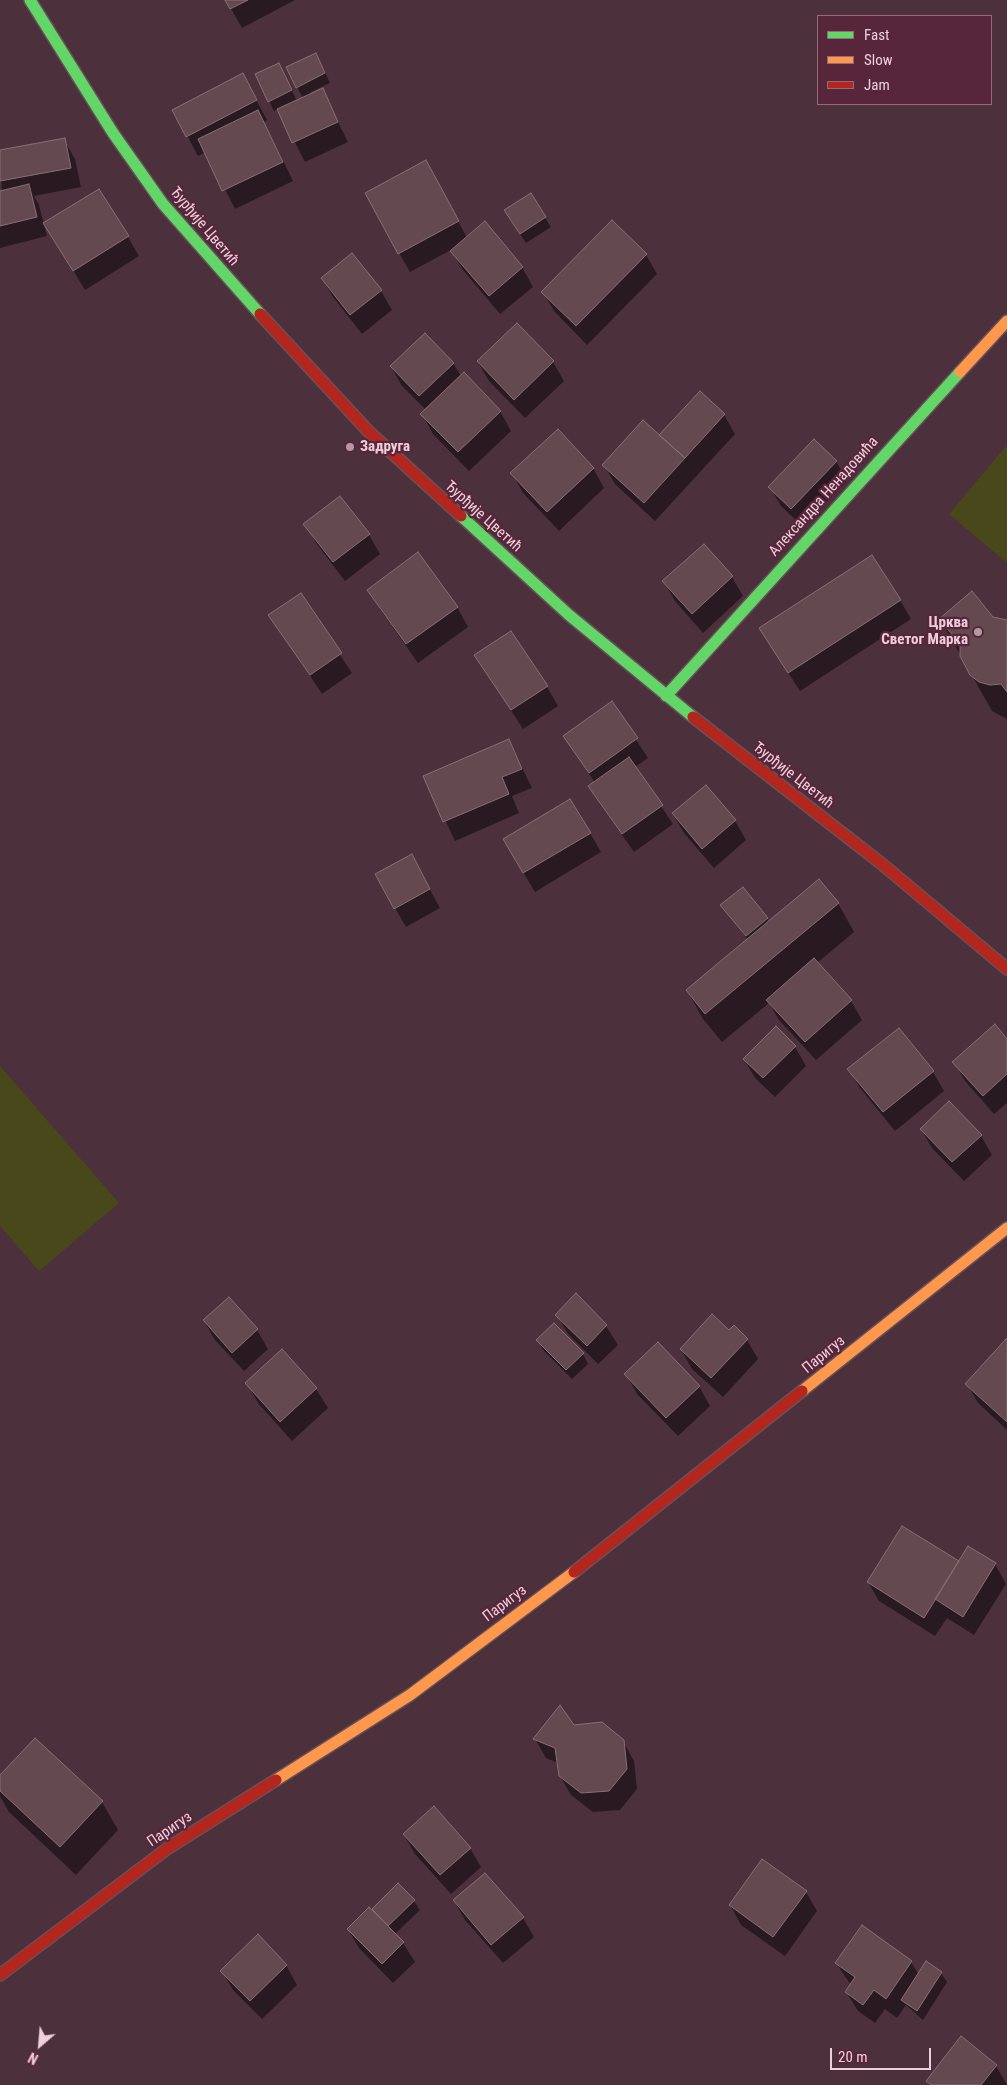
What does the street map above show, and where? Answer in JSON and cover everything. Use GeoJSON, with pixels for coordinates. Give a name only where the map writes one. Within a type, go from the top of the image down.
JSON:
{"type":"FeatureCollection","features":[{"type":"Feature","properties":{"kind":"street","name":"Ђурђије Цветић"},"geometry":{"type":"LineString","coordinates":[[30,0],[113,133],[163,204],[212,262],[320,380],[428,487],[569,615],[666,696],[882,864],[1007,970]]}},
{"type":"Feature","properties":{"kind":"street","name":"Александра Ненадовића"},"geometry":{"type":"LineString","coordinates":[[666,696],[842,499],[1007,321]]}},
{"type":"Feature","properties":{"kind":"street","name":"Паригуз"},"geometry":{"type":"LineString","coordinates":[[0,1976],[168,1848],[418,1689],[602,1550],[1007,1228]]}},
{"type":"Feature","properties":{"kind":"shaded area"},"geometry":{"type":"Polygon","coordinates":[[[1007,445],[1007,563],[949,514],[1007,445]]]}},
{"type":"Feature","properties":{"kind":"shaded area"},"geometry":{"type":"Polygon","coordinates":[[[0,1066],[119,1203],[39,1271],[0,1226],[0,1066]]]}},
{"type":"Feature","properties":{"kind":"building"},"geometry":{"type":"Polygon","coordinates":[[[225,0],[248,0],[230,9],[225,0]]]}},
{"type":"Feature","properties":{"kind":"building"},"geometry":{"type":"Polygon","coordinates":[[[316,53],[325,73],[296,88],[286,67],[316,53]]]}},
{"type":"Feature","properties":{"kind":"building"},"geometry":{"type":"Polygon","coordinates":[[[279,63],[292,90],[268,102],[255,74],[279,63]]]}},
{"type":"Feature","properties":{"kind":"building"},"geometry":{"type":"Polygon","coordinates":[[[243,73],[257,100],[186,137],[172,110],[243,73]]]}},
{"type":"Feature","properties":{"kind":"building"},"geometry":{"type":"Polygon","coordinates":[[[323,88],[338,122],[292,143],[277,109],[323,88]]]}},
{"type":"Feature","properties":{"kind":"building"},"geometry":{"type":"Polygon","coordinates":[[[258,110],[283,162],[222,191],[198,139],[258,110]]]}},
{"type":"Feature","properties":{"kind":"building"},"geometry":{"type":"Polygon","coordinates":[[[65,138],[71,168],[0,181],[0,150],[65,138]]]}},
{"type":"Feature","properties":{"kind":"building"},"geometry":{"type":"Polygon","coordinates":[[[426,160],[459,221],[398,254],[365,193],[426,160]]]}},
{"type":"Feature","properties":{"kind":"building"},"geometry":{"type":"Polygon","coordinates":[[[29,184],[37,217],[0,226],[0,191],[29,184]]]}},
{"type":"Feature","properties":{"kind":"building"},"geometry":{"type":"Polygon","coordinates":[[[99,189],[129,236],[73,271],[43,223],[99,189]]]}},
{"type":"Feature","properties":{"kind":"building"},"geometry":{"type":"Polygon","coordinates":[[[531,193],[546,217],[520,234],[504,210],[531,193]]]}},
{"type":"Feature","properties":{"kind":"building"},"geometry":{"type":"Polygon","coordinates":[[[612,220],[647,254],[576,326],[541,292],[612,220]]]}},
{"type":"Feature","properties":{"kind":"building"},"geometry":{"type":"Polygon","coordinates":[[[485,221],[523,267],[489,296],[450,251],[485,221]]]}},
{"type":"Feature","properties":{"kind":"building"},"geometry":{"type":"Polygon","coordinates":[[[352,253],[382,290],[350,315],[321,278],[352,253]]]}},
{"type":"Feature","properties":{"kind":"building"},"geometry":{"type":"Polygon","coordinates":[[[517,323],[554,361],[514,400],[477,361],[517,323]]]}},
{"type":"Feature","properties":{"kind":"building"},"geometry":{"type":"Polygon","coordinates":[[[425,333],[454,363],[419,396],[390,366],[425,333]]]}},
{"type":"Feature","properties":{"kind":"building"},"geometry":{"type":"Polygon","coordinates":[[[464,372],[501,411],[458,452],[420,414],[464,372]]]}},
{"type":"Feature","properties":{"kind":"building"},"geometry":{"type":"Polygon","coordinates":[[[700,391],[725,414],[685,458],[659,435],[700,391]]]}},
{"type":"Feature","properties":{"kind":"building"},"geometry":{"type":"Polygon","coordinates":[[[643,420],[685,458],[644,503],[602,465],[643,420]]]}},
{"type":"Feature","properties":{"kind":"building"},"geometry":{"type":"Polygon","coordinates":[[[558,429],[594,468],[547,512],[510,473],[558,429]]]}},
{"type":"Feature","properties":{"kind":"building"},"geometry":{"type":"Polygon","coordinates":[[[814,439],[837,461],[791,509],[768,487],[814,439]]]}},
{"type":"Feature","properties":{"kind":"building"},"geometry":{"type":"Polygon","coordinates":[[[340,496],[370,534],[333,562],[303,524],[340,496]]]}},
{"type":"Feature","properties":{"kind":"building"},"geometry":{"type":"Polygon","coordinates":[[[704,544],[733,576],[692,614],[662,581],[704,544]]]}},
{"type":"Feature","properties":{"kind":"building"},"geometry":{"type":"Polygon","coordinates":[[[418,552],[458,607],[406,644],[367,590],[418,552]]]}},
{"type":"Feature","properties":{"kind":"building"},"geometry":{"type":"Polygon","coordinates":[[[872,555],[901,600],[788,673],[759,628],[872,555]]]}},
{"type":"Feature","properties":{"kind":"building","name":"Црква Светог Марка"},"geometry":{"type":"Polygon","coordinates":[[[972,591],[993,617],[1007,620],[1007,692],[1001,684],[990,685],[979,682],[970,675],[960,656],[960,644],[939,619],[972,591]]]}},
{"type":"Feature","properties":{"kind":"building"},"geometry":{"type":"Polygon","coordinates":[[[301,593],[342,653],[310,675],[268,615],[301,593]]]}},
{"type":"Feature","properties":{"kind":"building"},"geometry":{"type":"Polygon","coordinates":[[[511,631],[548,686],[511,710],[474,655],[511,631]]]}},
{"type":"Feature","properties":{"kind":"building"},"geometry":{"type":"Polygon","coordinates":[[[612,701],[638,738],[589,773],[563,736],[612,701]]]}},
{"type":"Feature","properties":{"kind":"building"},"geometry":{"type":"Polygon","coordinates":[[[509,739],[522,769],[502,777],[509,794],[443,822],[423,776],[509,739]]]}},
{"type":"Feature","properties":{"kind":"building"},"geometry":{"type":"Polygon","coordinates":[[[629,757],[663,805],[622,834],[588,786],[629,757]]]}},
{"type":"Feature","properties":{"kind":"building"},"geometry":{"type":"Polygon","coordinates":[[[706,785],[736,820],[702,849],[672,813],[706,785]]]}},
{"type":"Feature","properties":{"kind":"building"},"geometry":{"type":"Polygon","coordinates":[[[570,799],[591,833],[523,873],[503,839],[570,799]]]}},
{"type":"Feature","properties":{"kind":"building"},"geometry":{"type":"Polygon","coordinates":[[[412,854],[430,889],[394,909],[375,874],[412,854]]]}},
{"type":"Feature","properties":{"kind":"building"},"geometry":{"type":"Polygon","coordinates":[[[819,879],[839,903],[705,1014],[686,990],[819,879]]]}},
{"type":"Feature","properties":{"kind":"building"},"geometry":{"type":"Polygon","coordinates":[[[743,887],[768,918],[746,936],[720,905],[743,887]]]}},
{"type":"Feature","properties":{"kind":"building"},"geometry":{"type":"Polygon","coordinates":[[[814,958],[852,1000],[805,1042],[766,1000],[814,958]]]}},
{"type":"Feature","properties":{"kind":"building"},"geometry":{"type":"Polygon","coordinates":[[[995,1024],[1007,1039],[1007,1074],[983,1096],[952,1062],[995,1024]]]}},
{"type":"Feature","properties":{"kind":"building"},"geometry":{"type":"Polygon","coordinates":[[[776,1026],[796,1046],[763,1078],[743,1059],[776,1026]]]}},
{"type":"Feature","properties":{"kind":"building"},"geometry":{"type":"Polygon","coordinates":[[[899,1028],[934,1071],[883,1112],[847,1069],[899,1028]]]}},
{"type":"Feature","properties":{"kind":"building"},"geometry":{"type":"Polygon","coordinates":[[[949,1101],[982,1135],[952,1162],[920,1129],[949,1101]]]}},
{"type":"Feature","properties":{"kind":"building"},"geometry":{"type":"Polygon","coordinates":[[[576,1293],[607,1325],[587,1346],[555,1315],[576,1293]]]}},
{"type":"Feature","properties":{"kind":"building"},"geometry":{"type":"Polygon","coordinates":[[[229,1297],[258,1329],[232,1353],[203,1320],[229,1297]]]}},
{"type":"Feature","properties":{"kind":"building"},"geometry":{"type":"Polygon","coordinates":[[[712,1314],[729,1330],[734,1325],[748,1339],[711,1378],[680,1349],[712,1314]]]}},
{"type":"Feature","properties":{"kind":"building"},"geometry":{"type":"Polygon","coordinates":[[[554,1323],[584,1353],[566,1370],[536,1340],[554,1323]]]}},
{"type":"Feature","properties":{"kind":"building"},"geometry":{"type":"Polygon","coordinates":[[[1007,1339],[1007,1422],[965,1384],[1007,1339]]]}},
{"type":"Feature","properties":{"kind":"building"},"geometry":{"type":"Polygon","coordinates":[[[658,1342],[700,1386],[666,1418],[624,1374],[658,1342]]]}},
{"type":"Feature","properties":{"kind":"building"},"geometry":{"type":"Polygon","coordinates":[[[282,1349],[317,1388],[280,1422],[245,1383],[282,1349]]]}},
{"type":"Feature","properties":{"kind":"building"},"geometry":{"type":"Polygon","coordinates":[[[902,1526],[959,1561],[924,1618],[867,1582],[902,1526]]]}},
{"type":"Feature","properties":{"kind":"building"},"geometry":{"type":"Polygon","coordinates":[[[968,1546],[996,1563],[963,1617],[935,1599],[968,1546]]]}},
{"type":"Feature","properties":{"kind":"building"},"geometry":{"type":"Polygon","coordinates":[[[560,1705],[574,1725],[602,1722],[624,1740],[627,1769],[609,1791],[581,1793],[559,1776],[555,1748],[533,1739],[560,1705]]]}},
{"type":"Feature","properties":{"kind":"building"},"geometry":{"type":"Polygon","coordinates":[[[35,1738],[103,1801],[60,1847],[0,1791],[0,1775],[35,1738]]]}},
{"type":"Feature","properties":{"kind":"building"},"geometry":{"type":"Polygon","coordinates":[[[434,1806],[471,1848],[440,1875],[403,1834],[434,1806]]]}},
{"type":"Feature","properties":{"kind":"building"},"geometry":{"type":"Polygon","coordinates":[[[762,1859],[807,1891],[773,1937],[729,1905],[762,1859]]]}},
{"type":"Feature","properties":{"kind":"building"},"geometry":{"type":"Polygon","coordinates":[[[485,1873],[524,1917],[491,1945],[453,1900],[485,1873]]]}},
{"type":"Feature","properties":{"kind":"building"},"geometry":{"type":"Polygon","coordinates":[[[398,1883],[415,1900],[388,1926],[372,1909],[398,1883]]]}},
{"type":"Feature","properties":{"kind":"building"},"geometry":{"type":"Polygon","coordinates":[[[369,1907],[404,1942],[382,1964],[347,1929],[369,1907]]]}},
{"type":"Feature","properties":{"kind":"building"},"geometry":{"type":"Polygon","coordinates":[[[862,1925],[912,1961],[886,1999],[874,1990],[863,2005],[845,1992],[855,1977],[835,1963],[862,1925]]]}},
{"type":"Feature","properties":{"kind":"building"},"geometry":{"type":"Polygon","coordinates":[[[258,1934],[287,1965],[250,2001],[220,1971],[258,1934]]]}},
{"type":"Feature","properties":{"kind":"building"},"geometry":{"type":"Polygon","coordinates":[[[926,1961],[942,1972],[917,2011],[901,2000],[926,1961]]]}},
{"type":"Feature","properties":{"kind":"building"},"geometry":{"type":"Polygon","coordinates":[[[961,2036],[997,2065],[981,2085],[931,2085],[926,2081],[961,2036]]]}},
{"type":"Feature","properties":{"kind":"traffic: fast"},"geometry":{"type":"LineString","coordinates":[[30,0],[113,133],[163,204],[260,314]]}},
{"type":"Feature","properties":{"kind":"traffic: fast"},"geometry":{"type":"LineString","coordinates":[[666,696],[960,372]]}},
{"type":"Feature","properties":{"kind":"traffic: fast"},"geometry":{"type":"LineString","coordinates":[[461,516],[569,615],[693,717]]}},
{"type":"Feature","properties":{"kind":"traffic: slow"},"geometry":{"type":"LineString","coordinates":[[960,372],[1007,321]]}},
{"type":"Feature","properties":{"kind":"traffic: slow"},"geometry":{"type":"LineString","coordinates":[[802,1391],[1007,1228]]}},
{"type":"Feature","properties":{"kind":"traffic: slow"},"geometry":{"type":"LineString","coordinates":[[276,1780],[410,1695],[574,1572]]}},
{"type":"Feature","properties":{"kind":"traffic: jam"},"geometry":{"type":"LineString","coordinates":[[260,314],[369,432],[461,516]]}},
{"type":"Feature","properties":{"kind":"traffic: jam"},"geometry":{"type":"LineString","coordinates":[[693,717],[882,864],[1007,969]]}},
{"type":"Feature","properties":{"kind":"traffic: jam"},"geometry":{"type":"LineString","coordinates":[[574,1572],[802,1391]]}},
{"type":"Feature","properties":{"kind":"traffic: jam"},"geometry":{"type":"LineString","coordinates":[[0,1975],[168,1848],[276,1780]]}},
{"type":"Feature","properties":{"kind":"place","name":"Задруга"},"geometry":{"type":"Point","coordinates":[350,447]}},
{"type":"Feature","properties":{"kind":"place","name":"Црква Светог Марка"},"geometry":{"type":"Point","coordinates":[978,632]}}]}
